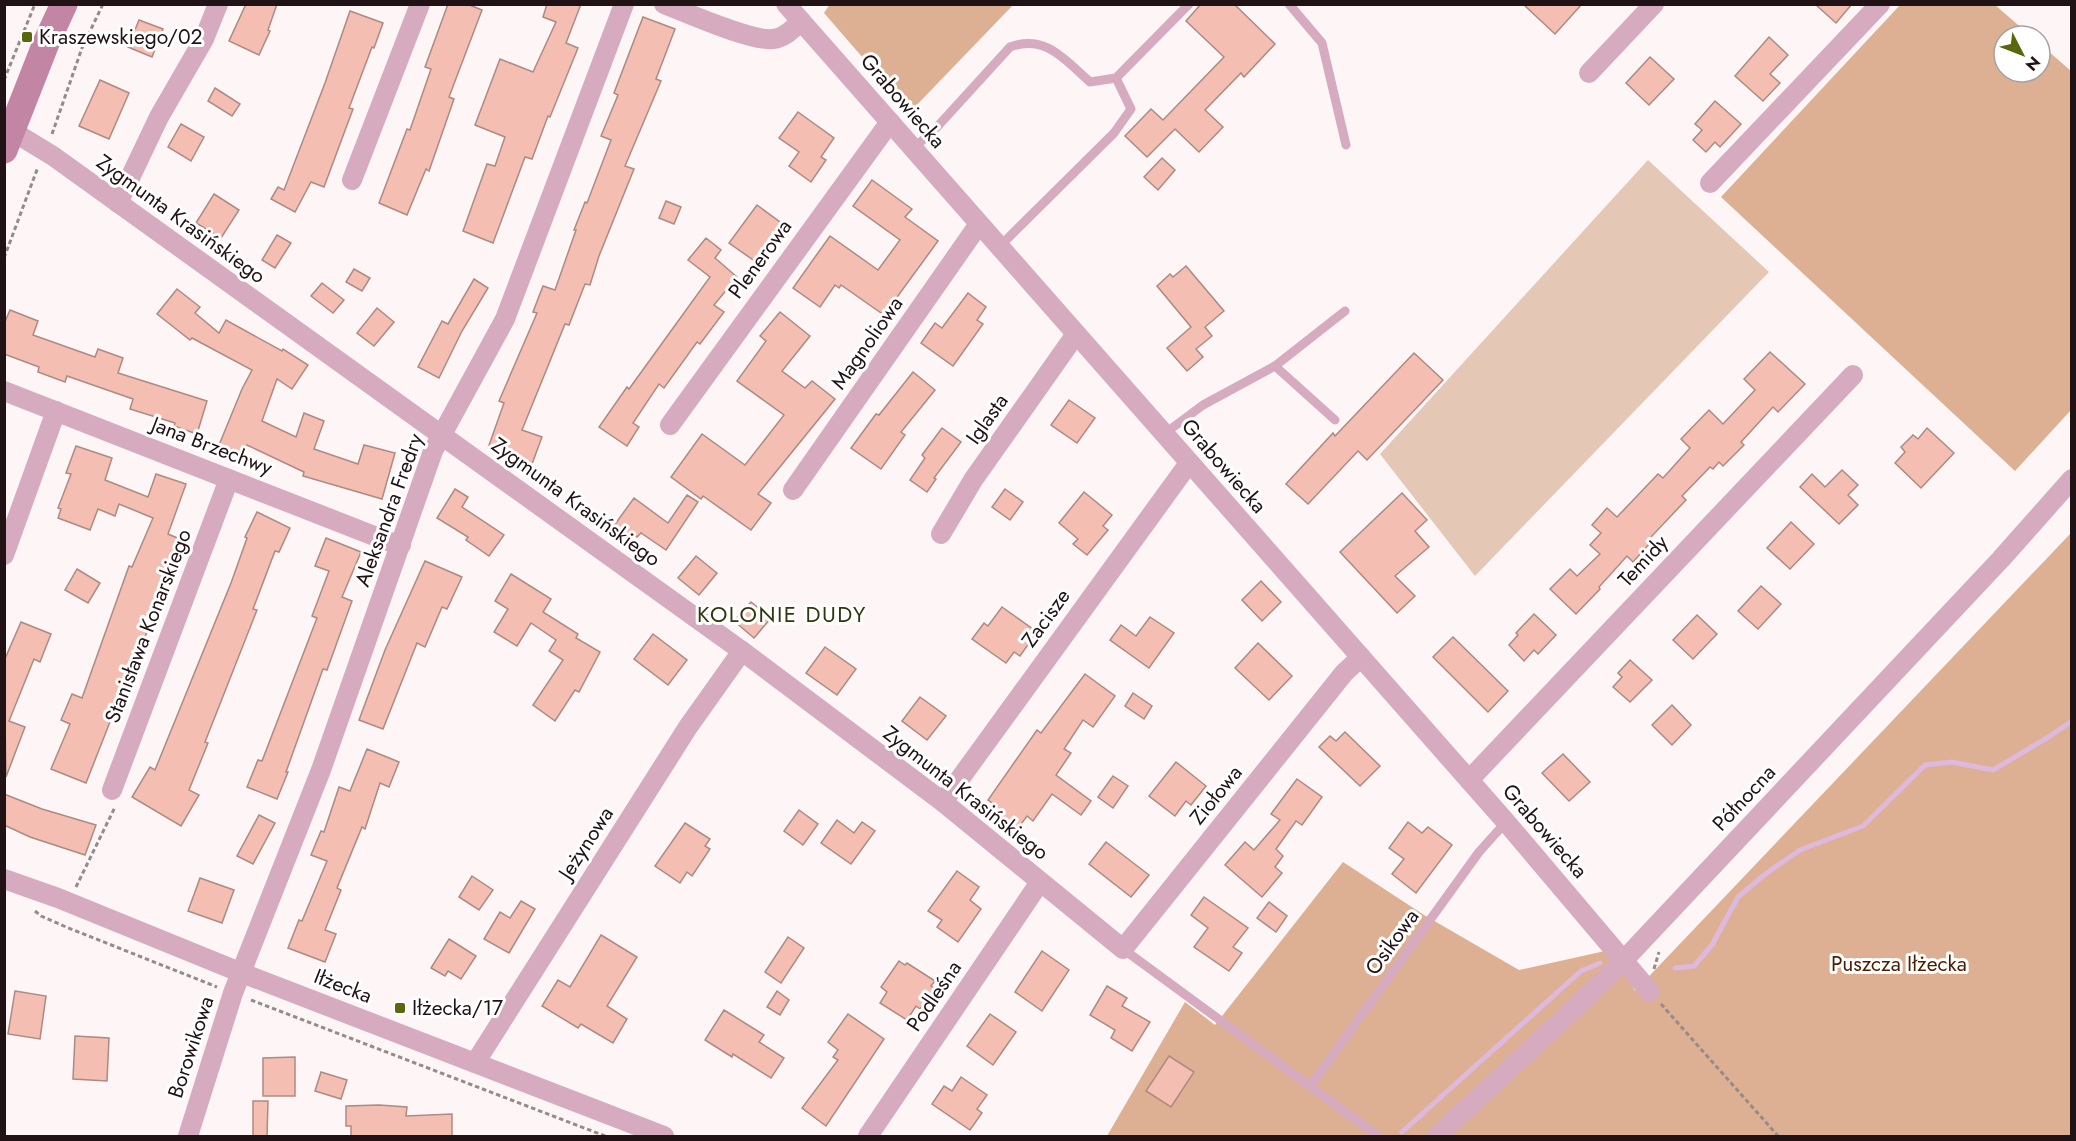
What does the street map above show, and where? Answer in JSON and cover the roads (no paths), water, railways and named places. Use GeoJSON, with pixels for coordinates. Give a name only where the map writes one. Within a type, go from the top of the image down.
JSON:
{"type":"FeatureCollection","features":[{"type":"Feature","properties":{"kind":"main road"},"geometry":{"type":"LineString","coordinates":[[7,135],[64,4]]}},
{"type":"Feature","properties":{"kind":"street"},"geometry":{"type":"LineString","coordinates":[[118,203],[159,117],[204,39],[218,4]]}},
{"type":"Feature","properties":{"kind":"street"},"geometry":{"type":"LineString","coordinates":[[352,180],[420,4]]}},
{"type":"Feature","properties":{"kind":"street","name":"Aleksandra Fredry"},"geometry":{"type":"LineString","coordinates":[[242,973],[321,770],[433,451],[504,319],[624,4]]}},
{"type":"Feature","properties":{"kind":"street"},"geometry":{"type":"LineString","coordinates":[[664,4],[754,38],[774,39],[789,32],[801,21]]}},
{"type":"Feature","properties":{"kind":"street","name":"Grabowiecka"},"geometry":{"type":"LineString","coordinates":[[786,4],[1506,822],[1650,992]]}},
{"type":"Feature","properties":{"kind":"street"},"geometry":{"type":"LineString","coordinates":[[1589,73],[1654,4]]}},
{"type":"Feature","properties":{"kind":"street"},"geometry":{"type":"LineString","coordinates":[[1710,183],[1880,4]]}},
{"type":"Feature","properties":{"kind":"street","name":"Plenerowa"},"geometry":{"type":"LineString","coordinates":[[670,425],[890,122]]}},
{"type":"Feature","properties":{"kind":"street","name":"Zygmunta Krasińskiego"},"geometry":{"type":"LineString","coordinates":[[7,135],[46,152],[742,651],[943,802],[1123,949]]}},
{"type":"Feature","properties":{"kind":"street","name":"Magnoliowa"},"geometry":{"type":"LineString","coordinates":[[793,489],[979,224]]}},
{"type":"Feature","properties":{"kind":"street","name":"Iglasta"},"geometry":{"type":"LineString","coordinates":[[941,534],[973,480],[1076,334]]}},
{"type":"Feature","properties":{"kind":"street","name":"Temidy"},"geometry":{"type":"LineString","coordinates":[[1469,780],[1853,375]]}},
{"type":"Feature","properties":{"kind":"street","name":"Jana Brzechwy"},"geometry":{"type":"LineString","coordinates":[[4,391],[401,545]]}},
{"type":"Feature","properties":{"kind":"street"},"geometry":{"type":"LineString","coordinates":[[4,555],[56,411]]}},
{"type":"Feature","properties":{"kind":"street","name":"Zacisze"},"geometry":{"type":"LineString","coordinates":[[943,802],[1190,463]]}},
{"type":"Feature","properties":{"kind":"street","name":"Stanisława Konarskiego"},"geometry":{"type":"LineString","coordinates":[[112,790],[229,478]]}},
{"type":"Feature","properties":{"kind":"street","name":"Północna"},"geometry":{"type":"LineString","coordinates":[[1437,1137],[1623,961],[2001,559],[2072,478]]}},
{"type":"Feature","properties":{"kind":"street","name":"Jeżynowa"},"geometry":{"type":"LineString","coordinates":[[475,1063],[688,728],[742,651]]}},
{"type":"Feature","properties":{"kind":"street","name":"Ziołowa"},"geometry":{"type":"LineString","coordinates":[[1123,949],[1344,673],[1361,657]]}},
{"type":"Feature","properties":{"kind":"street","name":"Iłżecka"},"geometry":{"type":"LineString","coordinates":[[4,879],[58,898],[242,973],[664,1137]]}},
{"type":"Feature","properties":{"kind":"street","name":"Podleśna"},"geometry":{"type":"LineString","coordinates":[[868,1137],[1040,882]]}},
{"type":"Feature","properties":{"kind":"street","name":"Borowikowa"},"geometry":{"type":"LineString","coordinates":[[188,1137],[233,993],[242,973]]}},
{"type":"Feature","properties":{"kind":"lane"},"geometry":{"type":"LineString","coordinates":[[913,149],[937,127],[1010,47],[1023,43],[1045,45],[1090,82],[1116,78],[1190,4]]}},
{"type":"Feature","properties":{"kind":"lane"},"geometry":{"type":"LineString","coordinates":[[1289,4],[1322,43],[1346,145]]}},
{"type":"Feature","properties":{"kind":"lane"},"geometry":{"type":"LineString","coordinates":[[999,247],[1114,133],[1131,109],[1116,78]]}},
{"type":"Feature","properties":{"kind":"lane"},"geometry":{"type":"LineString","coordinates":[[1164,434],[1203,405],[1275,366],[1345,311]]}},
{"type":"Feature","properties":{"kind":"lane"},"geometry":{"type":"LineString","coordinates":[[1275,366],[1335,420]]}},
{"type":"Feature","properties":{"kind":"lane","name":"Osikowa"},"geometry":{"type":"LineString","coordinates":[[1311,1085],[1479,852],[1506,822]]}},
{"type":"Feature","properties":{"kind":"lane"},"geometry":{"type":"LineString","coordinates":[[1123,949],[1311,1085],[1378,1137]]}},
{"type":"Feature","properties":{"kind":"waterway"},"geometry":{"type":"LineString","coordinates":[[1675,968],[1694,966],[1712,945],[1738,897],[1764,875],[1800,850],[1863,826],[1925,765],[1952,762],[1993,770],[2072,721]]}},
{"type":"Feature","properties":{"kind":"waterway"},"geometry":{"type":"LineString","coordinates":[[1402,1132],[1581,971],[1600,963]]}},
{"type":"Feature","properties":{"kind":"place","name":"Kraszewskiego/02"},"geometry":{"type":"Point","coordinates":[27,37]}},
{"type":"Feature","properties":{"kind":"place","name":"Iłżecka/17"},"geometry":{"type":"Point","coordinates":[400,1008]}},
{"type":"Feature","properties":{"kind":"district","name":"KOLONIE DUDY"},"geometry":{"type":"Point","coordinates":[782,614]}},
{"type":"Feature","properties":{"kind":"park label","name":"Puszcza Iłżecka"},"geometry":{"type":"Point","coordinates":[1899,964]}}]}
